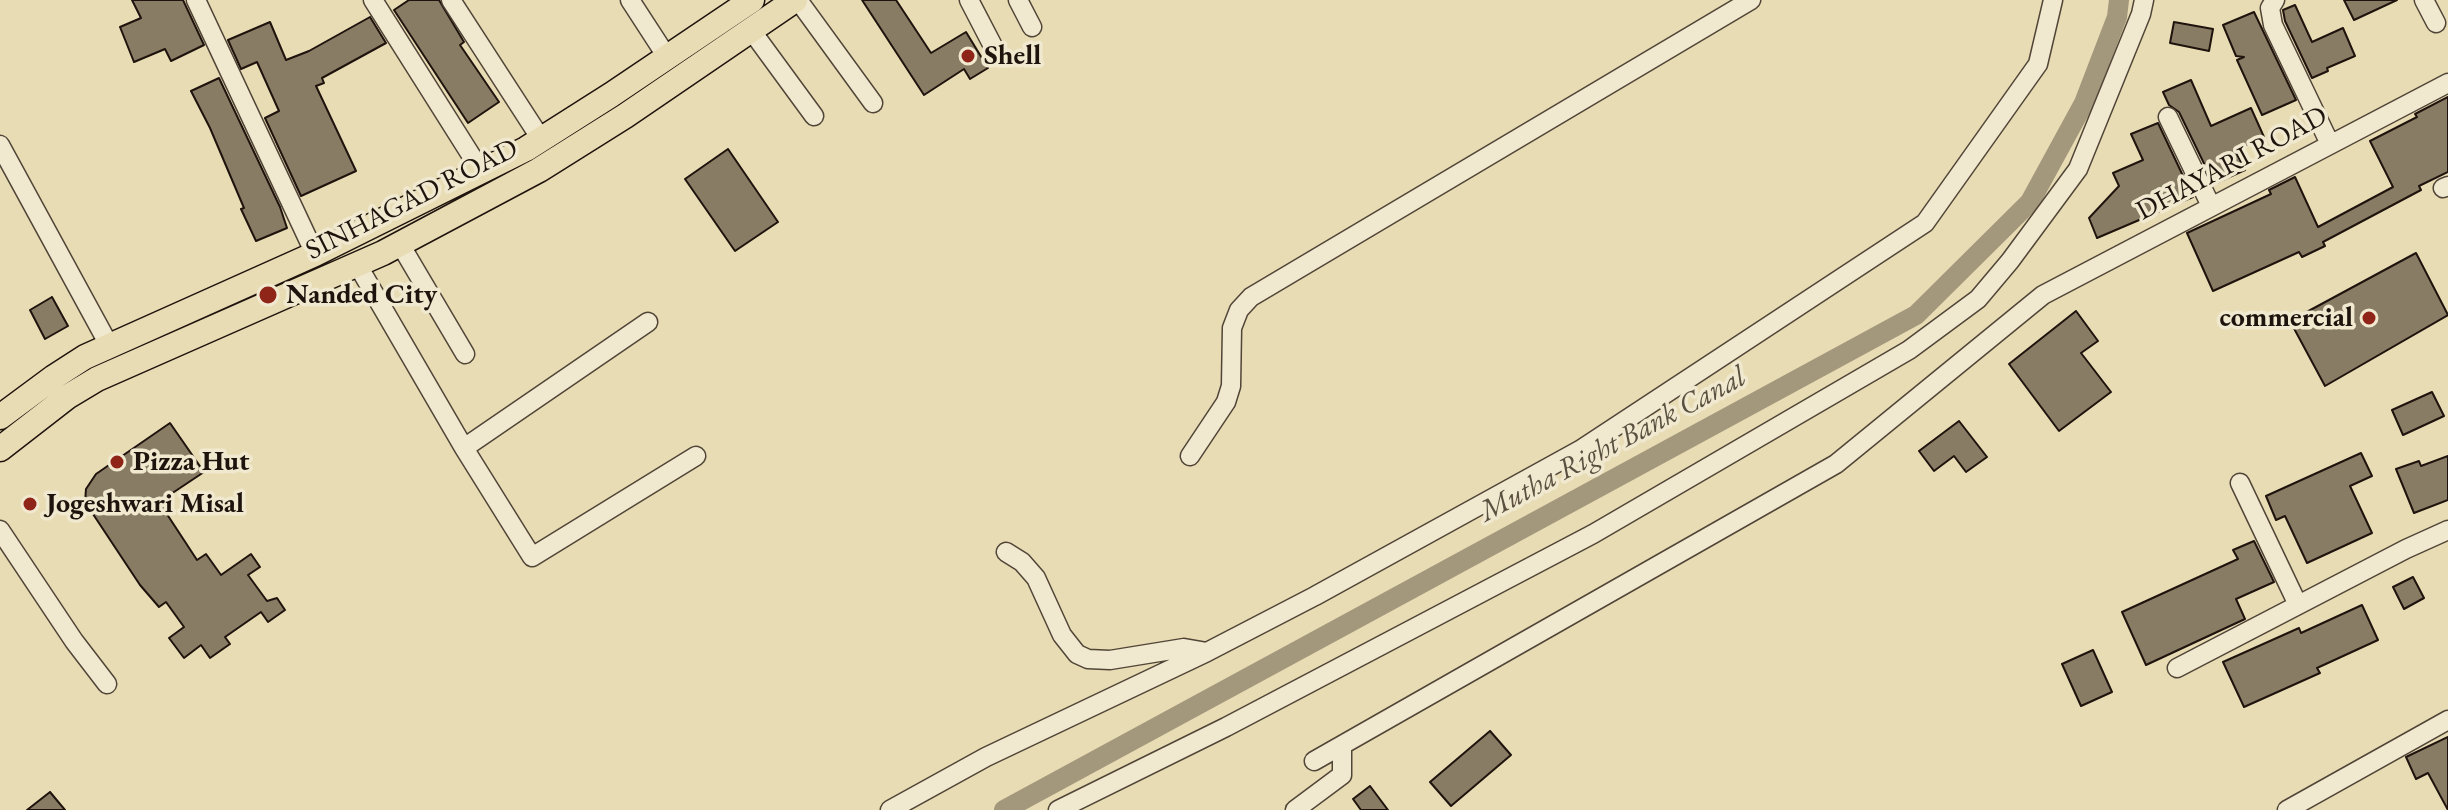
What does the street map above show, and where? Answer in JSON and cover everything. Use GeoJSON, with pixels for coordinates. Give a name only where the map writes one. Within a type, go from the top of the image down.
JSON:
{"type":"FeatureCollection","features":[{"type":"Feature","properties":{"kind":"main road","name":"SINHAGAD ROAD"},"geometry":{"type":"LineString","coordinates":[[0,449],[61,387],[109,345],[315,254],[541,139],[752,0]]}},
{"type":"Feature","properties":{"kind":"main road","name":"SINHAGAD ROAD"},"geometry":{"type":"LineString","coordinates":[[0,417],[61,387],[97,379],[400,244],[539,170],[797,0]]}},
{"type":"Feature","properties":{"kind":"main road"},"geometry":{"type":"LineString","coordinates":[[611,95],[625,116]]}},
{"type":"Feature","properties":{"kind":"main road"},"geometry":{"type":"LineString","coordinates":[[177,315],[186,339]]}},
{"type":"Feature","properties":{"kind":"street"},"geometry":{"type":"LineString","coordinates":[[196,0],[315,254]]}},
{"type":"Feature","properties":{"kind":"street"},"geometry":{"type":"LineString","coordinates":[[373,0],[481,171]]}},
{"type":"Feature","properties":{"kind":"street"},"geometry":{"type":"LineString","coordinates":[[451,0],[541,139]]}},
{"type":"Feature","properties":{"kind":"street"},"geometry":{"type":"LineString","coordinates":[[630,0],[667,57]]}},
{"type":"Feature","properties":{"kind":"street"},"geometry":{"type":"LineString","coordinates":[[797,0],[873,103]]}},
{"type":"Feature","properties":{"kind":"street"},"geometry":{"type":"LineString","coordinates":[[969,0],[995,50]]}},
{"type":"Feature","properties":{"kind":"street"},"geometry":{"type":"LineString","coordinates":[[1018,0],[1032,27]]}},
{"type":"Feature","properties":{"kind":"street"},"geometry":{"type":"LineString","coordinates":[[1190,456],[1226,402],[1231,386],[1232,328],[1239,310],[1251,297],[1751,0]]}},
{"type":"Feature","properties":{"kind":"street"},"geometry":{"type":"LineString","coordinates":[[890,810],[986,757],[1207,652],[1315,596],[1580,450],[1925,223],[2038,64],[2053,0]]}},
{"type":"Feature","properties":{"kind":"street"},"geometry":{"type":"LineString","coordinates":[[1058,810],[1226,727],[1593,534],[1896,358],[1978,299],[2078,169],[2144,0]]}},
{"type":"Feature","properties":{"kind":"street"},"geometry":{"type":"LineString","coordinates":[[2275,0],[2270,8],[2273,25],[2330,144]]}},
{"type":"Feature","properties":{"kind":"street"},"geometry":{"type":"LineString","coordinates":[[2424,0],[2436,23]]}},
{"type":"Feature","properties":{"kind":"street"},"geometry":{"type":"LineString","coordinates":[[751,30],[814,116]]}},
{"type":"Feature","properties":{"kind":"street","name":"DHAYARI ROAD"},"geometry":{"type":"LineString","coordinates":[[1314,761],[1836,464],[2043,295],[2448,83]]}},
{"type":"Feature","properties":{"kind":"street"},"geometry":{"type":"LineString","coordinates":[[2168,117],[2211,206]]}},
{"type":"Feature","properties":{"kind":"street"},"geometry":{"type":"LineString","coordinates":[[0,145],[109,345]]}},
{"type":"Feature","properties":{"kind":"street"},"geometry":{"type":"LineString","coordinates":[[400,244],[465,354]]}},
{"type":"Feature","properties":{"kind":"street"},"geometry":{"type":"LineString","coordinates":[[357,264],[464,448],[532,557],[696,456]]}},
{"type":"Feature","properties":{"kind":"street"},"geometry":{"type":"LineString","coordinates":[[464,448],[648,322]]}},
{"type":"Feature","properties":{"kind":"street"},"geometry":{"type":"LineString","coordinates":[[2240,483],[2298,605]]}},
{"type":"Feature","properties":{"kind":"street"},"geometry":{"type":"LineString","coordinates":[[0,530],[74,641],[107,684]]}},
{"type":"Feature","properties":{"kind":"street"},"geometry":{"type":"LineString","coordinates":[[2177,668],[2448,530]]}},
{"type":"Feature","properties":{"kind":"street"},"geometry":{"type":"LineString","coordinates":[[1006,552],[1022,562],[1036,578],[1062,635],[1077,654],[1088,659],[1110,660],[1184,648],[1207,652]]}},
{"type":"Feature","properties":{"kind":"street"},"geometry":{"type":"LineString","coordinates":[[2287,810],[2448,720]]}},
{"type":"Feature","properties":{"kind":"street"},"geometry":{"type":"LineString","coordinates":[[1305,807],[1342,775],[1342,746]]}},
{"type":"Feature","properties":{"kind":"building"},"geometry":{"type":"Polygon","coordinates":[[[132,0],[183,0],[204,45],[171,61],[165,49],[134,62],[120,27],[141,18],[132,0]]]}},
{"type":"Feature","properties":{"kind":"building"},"geometry":{"type":"Polygon","coordinates":[[[409,0],[439,0],[464,42],[460,45],[499,102],[468,123],[394,10],[409,0]]]}},
{"type":"Feature","properties":{"kind":"building"},"geometry":{"type":"Polygon","coordinates":[[[862,0],[896,0],[931,53],[966,32],[988,68],[970,79],[964,69],[924,95],[862,0]]]}},
{"type":"Feature","properties":{"kind":"building"},"geometry":{"type":"Polygon","coordinates":[[[2344,0],[2397,0],[2354,20],[2344,0]]]}},
{"type":"Feature","properties":{"kind":"building"},"geometry":{"type":"Polygon","coordinates":[[[2295,5],[2312,42],[2343,28],[2355,56],[2312,78],[2285,21],[2283,10],[2295,5]]]}},
{"type":"Feature","properties":{"kind":"building"},"geometry":{"type":"Polygon","coordinates":[[[2254,12],[2296,100],[2262,115],[2237,60],[2244,57],[2236,56],[2223,25],[2254,12]]]}},
{"type":"Feature","properties":{"kind":"building"},"geometry":{"type":"Polygon","coordinates":[[[370,17],[386,43],[322,78],[324,83],[316,86],[356,171],[301,196],[265,118],[279,111],[257,62],[241,69],[228,40],[270,22],[286,60],[309,51],[370,17]]]}},
{"type":"Feature","properties":{"kind":"building"},"geometry":{"type":"Polygon","coordinates":[[[2174,22],[2213,29],[2209,51],[2170,43],[2174,22]]]}},
{"type":"Feature","properties":{"kind":"building"},"geometry":{"type":"Polygon","coordinates":[[[219,78],[287,228],[256,241],[210,128],[191,91],[219,78]]]}},
{"type":"Feature","properties":{"kind":"building"},"geometry":{"type":"Polygon","coordinates":[[[2191,80],[2211,126],[2251,108],[2264,137],[2235,150],[2245,170],[2214,184],[2179,112],[2169,105],[2163,92],[2191,80]]]}},
{"type":"Feature","properties":{"kind":"building"},"geometry":{"type":"Polygon","coordinates":[[[2448,97],[2448,172],[2419,186],[2421,190],[2323,242],[2325,246],[2302,257],[2299,252],[2213,291],[2187,233],[2271,194],[2269,190],[2295,177],[2318,227],[2393,187],[2370,141],[2448,97]]]}},
{"type":"Feature","properties":{"kind":"building"},"geometry":{"type":"Polygon","coordinates":[[[2158,123],[2193,197],[2097,238],[2089,218],[2119,186],[2113,173],[2143,160],[2131,134],[2158,123]]]}},
{"type":"Feature","properties":{"kind":"building"},"geometry":{"type":"Polygon","coordinates":[[[728,149],[778,222],[735,251],[685,179],[728,149]]]}},
{"type":"Feature","properties":{"kind":"building","name":"commercial"},"geometry":{"type":"Polygon","coordinates":[[[2416,253],[2448,315],[2325,386],[2290,321],[2416,253]]]}},
{"type":"Feature","properties":{"kind":"building"},"geometry":{"type":"Polygon","coordinates":[[[52,297],[68,326],[45,339],[30,310],[52,297]]]}},
{"type":"Feature","properties":{"kind":"building"},"geometry":{"type":"Polygon","coordinates":[[[2076,311],[2098,341],[2081,353],[2111,392],[2059,431],[2009,364],[2076,311]]]}},
{"type":"Feature","properties":{"kind":"building"},"geometry":{"type":"Polygon","coordinates":[[[2432,392],[2444,416],[2403,435],[2392,410],[2432,392]]]}},
{"type":"Feature","properties":{"kind":"building"},"geometry":{"type":"Polygon","coordinates":[[[1959,421],[1987,457],[1966,472],[1954,456],[1934,471],[1919,451],[1959,421]]]}},
{"type":"Feature","properties":{"kind":"building"},"geometry":{"type":"Polygon","coordinates":[[[170,423],[204,472],[159,502],[197,560],[206,554],[221,575],[251,554],[260,567],[248,575],[267,601],[277,598],[285,610],[268,622],[261,612],[225,637],[230,644],[210,658],[201,645],[184,658],[169,638],[184,627],[166,602],[159,607],[140,585],[85,502],[86,489],[96,474],[170,423]]]}},
{"type":"Feature","properties":{"kind":"building"},"geometry":{"type":"Polygon","coordinates":[[[2361,453],[2372,476],[2350,486],[2372,533],[2307,563],[2285,516],[2276,520],[2266,496],[2361,453]]]}},
{"type":"Feature","properties":{"kind":"building"},"geometry":{"type":"Polygon","coordinates":[[[2448,456],[2448,500],[2414,513],[2396,469],[2419,461],[2421,466],[2448,456]]]}},
{"type":"Feature","properties":{"kind":"building"},"geometry":{"type":"Polygon","coordinates":[[[2254,541],[2274,582],[2236,599],[2245,619],[2146,665],[2122,612],[2238,559],[2233,550],[2254,541]]]}},
{"type":"Feature","properties":{"kind":"building"},"geometry":{"type":"Polygon","coordinates":[[[2413,577],[2424,598],[2404,609],[2393,587],[2413,577]]]}},
{"type":"Feature","properties":{"kind":"building"},"geometry":{"type":"Polygon","coordinates":[[[2362,605],[2378,640],[2317,668],[2320,673],[2244,707],[2223,662],[2299,628],[2301,633],[2362,605]]]}},
{"type":"Feature","properties":{"kind":"building"},"geometry":{"type":"Polygon","coordinates":[[[2093,650],[2112,692],[2081,706],[2062,664],[2093,650]]]}},
{"type":"Feature","properties":{"kind":"building"},"geometry":{"type":"Polygon","coordinates":[[[1490,731],[1511,755],[1451,806],[1430,782],[1490,731]]]}},
{"type":"Feature","properties":{"kind":"building"},"geometry":{"type":"Polygon","coordinates":[[[2448,737],[2448,810],[2428,773],[2416,779],[2406,757],[2448,737]]]}},
{"type":"Feature","properties":{"kind":"building"},"geometry":{"type":"Polygon","coordinates":[[[1370,786],[1388,810],[1361,810],[1353,799],[1370,786]]]}},
{"type":"Feature","properties":{"kind":"building"},"geometry":{"type":"Polygon","coordinates":[[[50,792],[65,810],[27,810],[50,792]]]}},
{"type":"Feature","properties":{"kind":"waterway","name":"Mutha Right Bank Canal"},"geometry":{"type":"LineString","coordinates":[[1004,810],[1916,315],[2030,202],[2084,103],[2117,17],[2119,0]]}},
{"type":"Feature","properties":{"kind":"place","name":"Shell"},"geometry":{"type":"Point","coordinates":[968,56]}},
{"type":"Feature","properties":{"kind":"place","name":"Nanded City"},"geometry":{"type":"Point","coordinates":[268,295]}},
{"type":"Feature","properties":{"kind":"place","name":"commercial"},"geometry":{"type":"Point","coordinates":[2369,318]}},
{"type":"Feature","properties":{"kind":"place","name":"Pizza Hut"},"geometry":{"type":"Point","coordinates":[117,462]}},
{"type":"Feature","properties":{"kind":"place","name":"Jogeshwari Misal"},"geometry":{"type":"Point","coordinates":[30,504]}}]}
